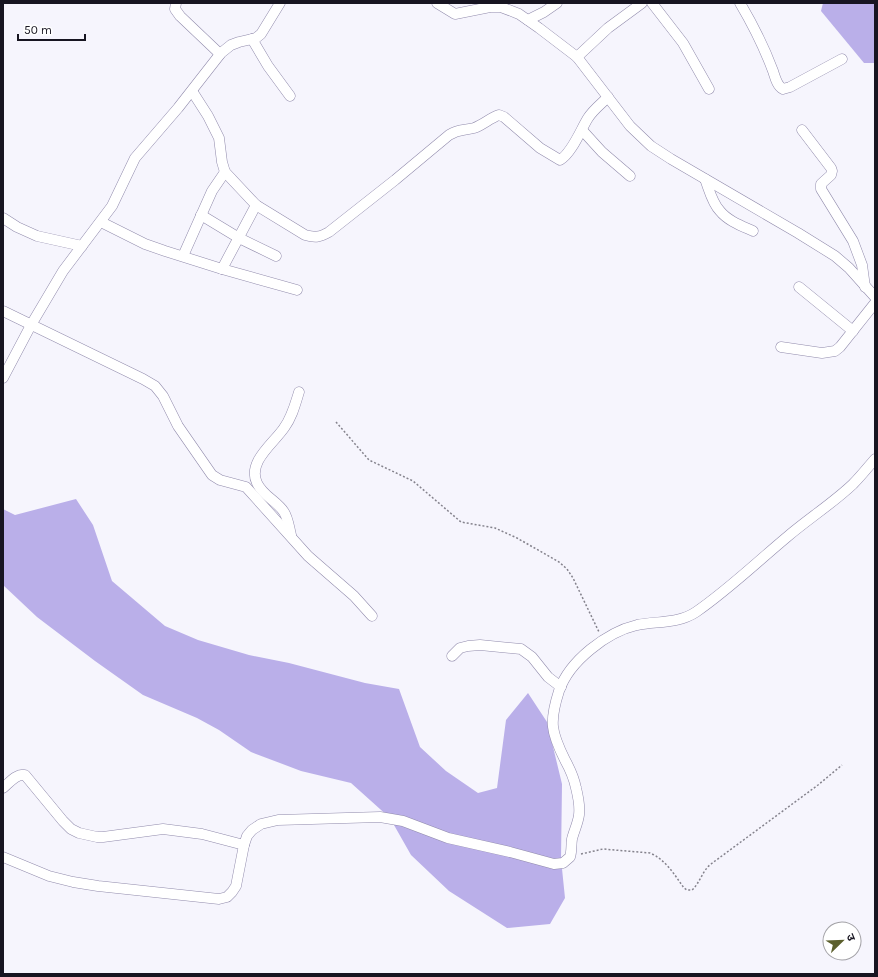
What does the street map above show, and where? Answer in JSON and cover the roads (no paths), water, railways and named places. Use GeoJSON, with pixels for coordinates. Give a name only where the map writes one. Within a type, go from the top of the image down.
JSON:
{"type":"FeatureCollection","features":[{"type":"Feature","properties":{"kind":"street"},"geometry":{"type":"LineString","coordinates":[[176,3],[175,9],[180,16],[220,54]]}},
{"type":"Feature","properties":{"kind":"street"},"geometry":{"type":"LineString","coordinates":[[3,378],[31,325],[63,272],[112,206],[135,158],[192,91],[220,54],[231,45],[256,38],[261,34],[280,3]]}},
{"type":"Feature","properties":{"kind":"street"},"geometry":{"type":"LineString","coordinates":[[437,3],[455,14],[490,7],[501,7],[519,14],[528,20],[577,57],[630,126],[651,146],[705,179],[798,232],[835,256],[849,268],[875,297]]}},
{"type":"Feature","properties":{"kind":"street"},"geometry":{"type":"LineString","coordinates":[[528,20],[557,3]]}},
{"type":"Feature","properties":{"kind":"street"},"geometry":{"type":"LineString","coordinates":[[577,57],[608,28],[642,3]]}},
{"type":"Feature","properties":{"kind":"street"},"geometry":{"type":"LineString","coordinates":[[652,3],[683,43],[708,89]]}},
{"type":"Feature","properties":{"kind":"street"},"geometry":{"type":"LineString","coordinates":[[740,3],[753,25],[777,83],[783,89],[790,88],[842,58]]}},
{"type":"Feature","properties":{"kind":"street"},"geometry":{"type":"LineString","coordinates":[[252,39],[268,66],[290,96]]}},
{"type":"Feature","properties":{"kind":"street"},"geometry":{"type":"LineString","coordinates":[[192,91],[217,133],[225,172],[256,205],[305,235],[314,238],[320,237],[335,227],[457,130],[482,125],[500,115],[540,148],[560,160],[566,154],[595,109],[608,98]]}},
{"type":"Feature","properties":{"kind":"street"},"geometry":{"type":"LineString","coordinates":[[582,130],[602,152],[630,176]]}},
{"type":"Feature","properties":{"kind":"street"},"geometry":{"type":"LineString","coordinates":[[802,130],[831,168],[831,175],[821,184],[821,189],[852,241],[862,265],[865,287]]}},
{"type":"Feature","properties":{"kind":"street"},"geometry":{"type":"LineString","coordinates":[[183,256],[212,191],[225,172]]}},
{"type":"Feature","properties":{"kind":"street"},"geometry":{"type":"LineString","coordinates":[[705,179],[715,204],[720,211],[726,217],[753,231]]}},
{"type":"Feature","properties":{"kind":"street"},"geometry":{"type":"LineString","coordinates":[[222,269],[256,205]]}},
{"type":"Feature","properties":{"kind":"street"},"geometry":{"type":"LineString","coordinates":[[201,215],[239,238],[276,256]]}},
{"type":"Feature","properties":{"kind":"street"},"geometry":{"type":"LineString","coordinates":[[3,218],[17,227],[37,236],[82,246]]}},
{"type":"Feature","properties":{"kind":"street"},"geometry":{"type":"LineString","coordinates":[[101,222],[145,244],[222,269],[297,290]]}},
{"type":"Feature","properties":{"kind":"street"},"geometry":{"type":"LineString","coordinates":[[799,288],[853,332]]}},
{"type":"Feature","properties":{"kind":"street"},"geometry":{"type":"LineString","coordinates":[[782,347],[822,353],[836,351],[853,332],[875,303]]}},
{"type":"Feature","properties":{"kind":"street"},"geometry":{"type":"LineString","coordinates":[[3,311],[155,386],[163,396],[178,426],[212,475],[220,480],[246,487],[308,556],[354,596],[372,616]]}},
{"type":"Feature","properties":{"kind":"street"},"geometry":{"type":"LineString","coordinates":[[291,537],[284,512],[258,484],[255,467],[284,429],[293,414],[299,392]]}},
{"type":"Feature","properties":{"kind":"street"},"geometry":{"type":"LineString","coordinates":[[3,857],[49,876],[73,882],[219,899],[227,897],[236,886],[247,836],[252,830],[261,824],[278,820],[380,817],[403,821],[448,838],[475,845],[510,852],[554,864],[563,863],[571,855],[572,839],[579,815],[579,809],[574,778],[556,742],[553,732],[554,710],[561,687],[570,670],[592,648],[620,631],[638,625],[666,623],[681,619],[695,612],[730,586],[798,528],[852,485],[875,459]]}},
{"type":"Feature","properties":{"kind":"street"},"geometry":{"type":"LineString","coordinates":[[452,656],[460,648],[474,646],[521,649],[532,657],[548,677],[561,687]]}},
{"type":"Feature","properties":{"kind":"street"},"geometry":{"type":"LineString","coordinates":[[3,788],[18,776],[22,774],[25,775],[70,829],[90,836],[103,837],[163,829],[202,834],[244,846]]}}]}
